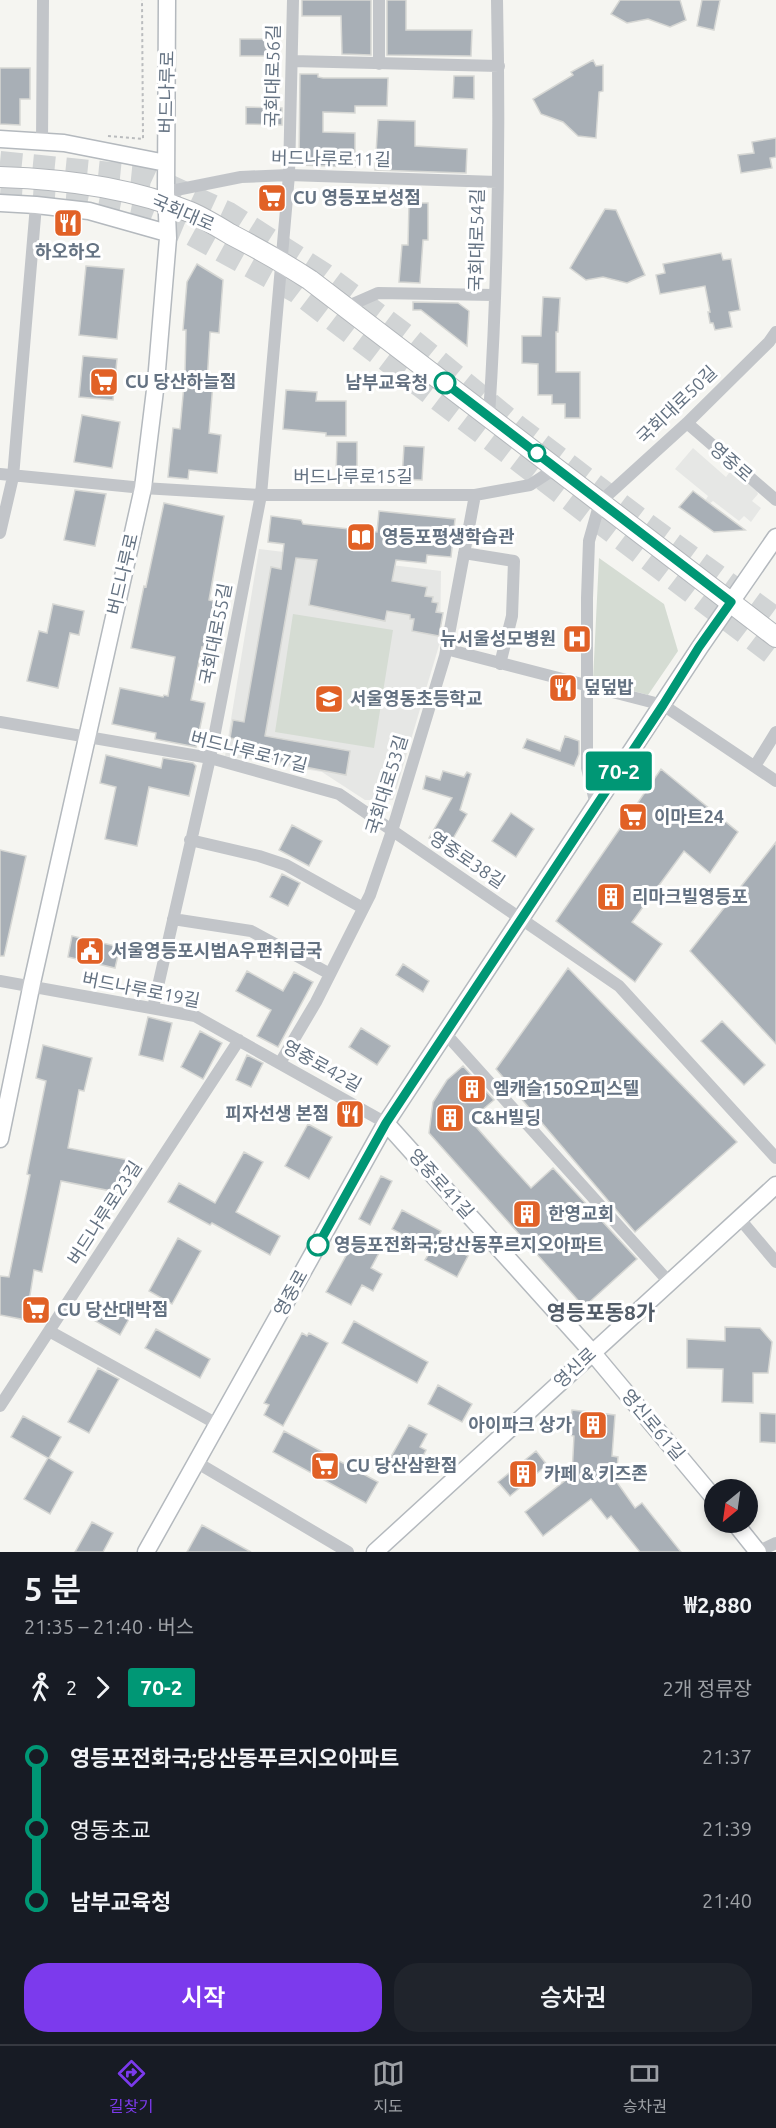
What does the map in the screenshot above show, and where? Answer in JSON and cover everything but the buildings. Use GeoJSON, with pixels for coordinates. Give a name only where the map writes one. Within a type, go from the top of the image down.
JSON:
{"type":"FeatureCollection","features":[{"type":"Feature","properties":{"kind":"main road","name":"버드나루로"},"geometry":{"type":"LineString","coordinates":[[0,1139],[31,987],[143,488],[156,382],[167,233],[168,0]]}},
{"type":"Feature","properties":{"kind":"main road"},"geometry":{"type":"LineString","coordinates":[[0,139],[64,144],[166,163]]}},
{"type":"Feature","properties":{"kind":"main road","name":"국회대로"},"geometry":{"type":"LineString","coordinates":[[0,177],[34,178],[166,197],[281,261],[346,307],[776,637]]}},
{"type":"Feature","properties":{"kind":"main road"},"geometry":{"type":"LineString","coordinates":[[0,203],[88,211],[167,233]]}},
{"type":"Feature","properties":{"kind":"main road","name":"영중로"},"geometry":{"type":"LineString","coordinates":[[146,1552],[386,1123],[699,647],[776,537]]}},
{"type":"Feature","properties":{"kind":"main road","name":"영중로41길"},"geometry":{"type":"LineString","coordinates":[[386,1123],[592,1352]]}},
{"type":"Feature","properties":{"kind":"main road","name":"영신로"},"geometry":{"type":"LineString","coordinates":[[375,1552],[776,1185]]}},
{"type":"Feature","properties":{"kind":"main road","name":"영신로61길"},"geometry":{"type":"LineString","coordinates":[[592,1352],[704,1486]]}},
{"type":"Feature","properties":{"kind":"main road"},"geometry":{"type":"LineString","coordinates":[[743,1533],[758,1552]]}},
{"type":"Feature","properties":{"kind":"street"},"geometry":{"type":"LineString","coordinates":[[42,142],[43,0]]}},
{"type":"Feature","properties":{"kind":"street","name":"국회대로56길"},"geometry":{"type":"LineString","coordinates":[[281,261],[289,175],[293,0]]}},
{"type":"Feature","properties":{"kind":"street"},"geometry":{"type":"LineString","coordinates":[[379,0],[379,64]]}},
{"type":"Feature","properties":{"kind":"street","name":"국회대로54길"},"geometry":{"type":"LineString","coordinates":[[489,416],[500,66],[497,0]]}},
{"type":"Feature","properties":{"kind":"street"},"geometry":{"type":"LineString","coordinates":[[292,61],[500,66]]}},
{"type":"Feature","properties":{"kind":"street","name":"버드나루로11길"},"geometry":{"type":"LineString","coordinates":[[166,197],[241,177],[289,175],[497,182]]}},
{"type":"Feature","properties":{"kind":"street"},"geometry":{"type":"LineString","coordinates":[[0,533],[13,477],[36,205]]}},
{"type":"Feature","properties":{"kind":"street","name":"국회대로55길"},"geometry":{"type":"LineString","coordinates":[[153,1008],[210,758],[261,495],[281,261]]}},
{"type":"Feature","properties":{"kind":"street"},"geometry":{"type":"LineString","coordinates":[[346,307],[378,293],[494,295]]}},
{"type":"Feature","properties":{"kind":"street","name":"국회대로50길"},"geometry":{"type":"LineString","coordinates":[[600,502],[687,423],[769,342],[776,332]]}},
{"type":"Feature","properties":{"kind":"street","name":"영중로"},"geometry":{"type":"LineString","coordinates":[[687,423],[776,500]]}},
{"type":"Feature","properties":{"kind":"street","name":"버드나루로15길"},"geometry":{"type":"LineString","coordinates":[[0,474],[143,488],[261,495],[475,495],[530,485],[556,468]]}},
{"type":"Feature","properties":{"kind":"street","name":"국회대로53길"},"geometry":{"type":"LineString","coordinates":[[280,1063],[316,1002],[370,895],[392,831],[446,649],[475,495]]}},
{"type":"Feature","properties":{"kind":"street"},"geometry":{"type":"LineString","coordinates":[[596,805],[587,768],[587,598],[589,541],[600,502]]}},
{"type":"Feature","properties":{"kind":"street"},"geometry":{"type":"LineString","coordinates":[[464,553],[514,561],[512,616],[500,664]]}},
{"type":"Feature","properties":{"kind":"street"},"geometry":{"type":"LineString","coordinates":[[446,649],[663,705],[776,781]]}},
{"type":"Feature","properties":{"kind":"street","name":"버드나루로17길"},"geometry":{"type":"LineString","coordinates":[[0,722],[210,758],[339,794],[392,831]]}},
{"type":"Feature","properties":{"kind":"street"},"geometry":{"type":"LineString","coordinates":[[755,766],[776,732]]}},
{"type":"Feature","properties":{"kind":"street","name":"영중로38길"},"geometry":{"type":"LineString","coordinates":[[392,831],[521,919]]}},
{"type":"Feature","properties":{"kind":"street"},"geometry":{"type":"LineString","coordinates":[[190,840],[259,856],[286,865],[363,908]]}},
{"type":"Feature","properties":{"kind":"street"},"geometry":{"type":"LineString","coordinates":[[173,919],[251,931],[330,974]]}},
{"type":"Feature","properties":{"kind":"street"},"geometry":{"type":"LineString","coordinates":[[521,919],[619,986],[776,1158]]}},
{"type":"Feature","properties":{"kind":"street","name":"버드나루로19길"},"geometry":{"type":"LineString","coordinates":[[0,981],[195,1016],[239,1040]]}},
{"type":"Feature","properties":{"kind":"street"},"geometry":{"type":"LineString","coordinates":[[446,1033],[669,1282]]}},
{"type":"Feature","properties":{"kind":"street","name":"영중로42길"},"geometry":{"type":"LineString","coordinates":[[239,1040],[386,1123]]}},
{"type":"Feature","properties":{"kind":"street","name":"버드나루로23길"},"geometry":{"type":"LineString","coordinates":[[0,1406],[239,1040]]}},
{"type":"Feature","properties":{"kind":"street"},"geometry":{"type":"LineString","coordinates":[[740,1218],[776,1262]]}},
{"type":"Feature","properties":{"kind":"street"},"geometry":{"type":"LineString","coordinates":[[50,1330],[217,1424]]}},
{"type":"Feature","properties":{"kind":"street"},"geometry":{"type":"LineString","coordinates":[[196,1462],[348,1552]]}},
{"type":"Feature","properties":{"kind":"street"},"geometry":{"type":"LineString","coordinates":[[758,1552],[776,1543]]}},
{"type":"Feature","properties":{"kind":"path"},"geometry":{"type":"LineString","coordinates":[[142,0],[143,139]]}},
{"type":"Feature","properties":{"kind":"shaded area"},"geometry":{"type":"Polygon","coordinates":[[[693,448],[726,477],[731,470],[757,491],[758,494],[752,501],[761,508],[751,522],[744,516],[739,521],[713,501],[709,504],[705,501],[708,496],[675,469],[693,448]]]}},
{"type":"Feature","properties":{"kind":"shaded area","name":"서울영동초등학교"},"geometry":{"type":"Polygon","coordinates":[[[259,549],[441,571],[440,642],[393,800],[365,800],[322,772],[225,756],[259,549]]]}},
{"type":"Feature","properties":{"kind":"shaded area"},"geometry":{"type":"Polygon","coordinates":[[[599,558],[664,604],[678,651],[648,695],[593,680],[599,558]]]}},
{"type":"Feature","properties":{"kind":"shaded area"},"geometry":{"type":"Polygon","coordinates":[[[293,614],[393,630],[374,748],[275,732],[293,614]]]}},
{"type":"Feature","properties":{"kind":"tunnel"},"geometry":{"type":"LineString","coordinates":[[0,162],[151,177],[229,213],[325,274],[413,340],[519,427],[776,618]]}},
{"type":"Feature","properties":{"kind":"tunnel"},"geometry":{"type":"LineString","coordinates":[[0,195],[85,201],[132,210],[190,234],[296,292],[776,657]]}},
{"type":"Feature","properties":{"kind":"bus line","name":"70-2"},"geometry":{"type":"LineString","coordinates":[[318,1245],[386,1123],[699,647],[731,602],[445,383]]}},
{"type":"Feature","properties":{"kind":"place","name":"CU 영등포보성점"},"geometry":{"type":"Point","coordinates":[272,198]}},
{"type":"Feature","properties":{"kind":"place","name":"하오하오"},"geometry":{"type":"Point","coordinates":[68,223]}},
{"type":"Feature","properties":{"kind":"place","name":"CU 당산하늘점"},"geometry":{"type":"Point","coordinates":[104,382]}},
{"type":"Feature","properties":{"kind":"place","name":"남부교육청"},"geometry":{"type":"Point","coordinates":[445,383]}},
{"type":"Feature","properties":{"kind":"place","name":"영등포평생학습관"},"geometry":{"type":"Point","coordinates":[361,537]}},
{"type":"Feature","properties":{"kind":"place","name":"뉴서울성모병원"},"geometry":{"type":"Point","coordinates":[577,639]}},
{"type":"Feature","properties":{"kind":"place","name":"덮덮밥"},"geometry":{"type":"Point","coordinates":[563,688]}},
{"type":"Feature","properties":{"kind":"place","name":"서울영동초등학교"},"geometry":{"type":"Point","coordinates":[329,699]}},
{"type":"Feature","properties":{"kind":"place","name":"이마트24"},"geometry":{"type":"Point","coordinates":[633,817]}},
{"type":"Feature","properties":{"kind":"place","name":"리마크빌영등포"},"geometry":{"type":"Point","coordinates":[611,897]}},
{"type":"Feature","properties":{"kind":"place","name":"서울영등포시범A우편취급국"},"geometry":{"type":"Point","coordinates":[90,951]}},
{"type":"Feature","properties":{"kind":"place","name":"엠캐슬150오피스텔"},"geometry":{"type":"Point","coordinates":[472,1089]}},
{"type":"Feature","properties":{"kind":"place","name":"피자선생 본점"},"geometry":{"type":"Point","coordinates":[350,1114]}},
{"type":"Feature","properties":{"kind":"place","name":"C&H빌딩"},"geometry":{"type":"Point","coordinates":[450,1118]}},
{"type":"Feature","properties":{"kind":"place","name":"한영교회"},"geometry":{"type":"Point","coordinates":[527,1214]}},
{"type":"Feature","properties":{"kind":"place","name":"영등포전화국;당산동푸르지오아파트"},"geometry":{"type":"Point","coordinates":[318,1245]}},
{"type":"Feature","properties":{"kind":"place","name":"CU 당산대박점"},"geometry":{"type":"Point","coordinates":[36,1310]}},
{"type":"Feature","properties":{"kind":"place","name":"아이파크 상가"},"geometry":{"type":"Point","coordinates":[593,1425]}},
{"type":"Feature","properties":{"kind":"place","name":"CU 당산삼환점"},"geometry":{"type":"Point","coordinates":[325,1466]}},
{"type":"Feature","properties":{"kind":"place","name":"카페 & 키즈존"},"geometry":{"type":"Point","coordinates":[523,1474]}},
{"type":"Feature","properties":{"kind":"district","name":"영등포동8가"},"geometry":{"type":"Point","coordinates":[601,1313]}}]}
